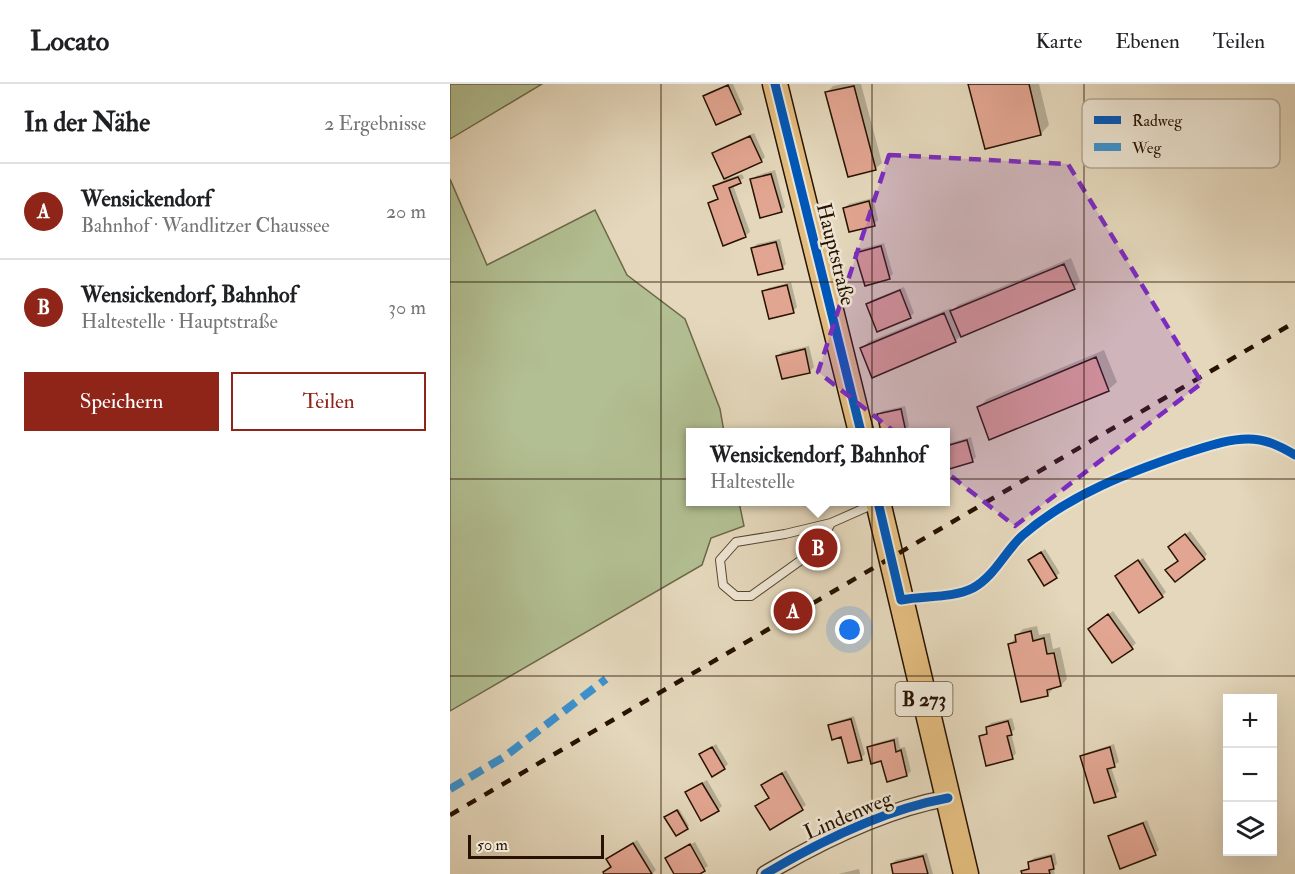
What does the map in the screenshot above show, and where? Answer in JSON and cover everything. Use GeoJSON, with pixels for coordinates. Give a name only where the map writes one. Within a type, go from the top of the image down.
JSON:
{"type":"FeatureCollection","features":[{"type":"Feature","properties":{"kind":"main road","name":"Hauptstraße"},"geometry":{"type":"LineString","coordinates":[[775,84],[860,428]]}},
{"type":"Feature","properties":{"kind":"main road","name":"B 273"},"geometry":{"type":"LineString","coordinates":[[879,506],[966,874]]}},
{"type":"Feature","properties":{"kind":"street","name":"Lindenweg"},"geometry":{"type":"LineString","coordinates":[[765,874],[845,832],[908,808],[948,798]]}},
{"type":"Feature","properties":{"kind":"lane"},"geometry":{"type":"LineString","coordinates":[[901,600],[917,596],[951,595],[973,588],[990,574],[1021,536],[1053,511],[1159,462]]}},
{"type":"Feature","properties":{"kind":"lane"},"geometry":{"type":"LineString","coordinates":[[831,523],[818,548],[751,596],[736,596],[723,585],[720,560],[736,542],[831,523],[866,506]]}},
{"type":"Feature","properties":{"kind":"highlighted area"},"geometry":{"type":"Polygon","coordinates":[[[889,155],[1068,164],[1202,383],[1015,526],[818,372],[889,155]]]}},
{"type":"Feature","properties":{"kind":"green space"},"geometry":{"type":"Polygon","coordinates":[[[450,84],[542,84],[450,139],[450,84]]]}},
{"type":"Feature","properties":{"kind":"green space"},"geometry":{"type":"Polygon","coordinates":[[[450,179],[487,265],[595,210],[627,275],[685,319],[720,409],[723,428],[686,428],[686,506],[740,506],[744,526],[711,538],[702,565],[450,711],[450,179]]]}},
{"type":"Feature","properties":{"kind":"building"},"geometry":{"type":"Polygon","coordinates":[[[968,84],[1029,84],[1041,135],[985,149],[968,84]]]}},
{"type":"Feature","properties":{"kind":"building"},"geometry":{"type":"Polygon","coordinates":[[[728,85],[741,114],[716,125],[703,96],[728,85]]]}},
{"type":"Feature","properties":{"kind":"building"},"geometry":{"type":"Polygon","coordinates":[[[854,86],[876,170],[848,177],[825,92],[854,86]]]}},
{"type":"Feature","properties":{"kind":"building"},"geometry":{"type":"Polygon","coordinates":[[[750,136],[762,162],[724,179],[712,153],[750,136]]]}},
{"type":"Feature","properties":{"kind":"building"},"geometry":{"type":"Polygon","coordinates":[[[771,174],[782,212],[760,218],[750,179],[771,174]]]}},
{"type":"Feature","properties":{"kind":"building"},"geometry":{"type":"Polygon","coordinates":[[[738,177],[741,183],[729,188],[746,237],[723,246],[708,203],[718,199],[713,186],[738,177]]]}},
{"type":"Feature","properties":{"kind":"building"},"geometry":{"type":"Polygon","coordinates":[[[869,201],[875,226],[849,232],[843,208],[869,201]]]}},
{"type":"Feature","properties":{"kind":"building"},"geometry":{"type":"Polygon","coordinates":[[[776,242],[783,269],[758,275],[751,248],[776,242]]]}},
{"type":"Feature","properties":{"kind":"building"},"geometry":{"type":"Polygon","coordinates":[[[881,246],[890,279],[865,286],[855,253],[881,246]]]}},
{"type":"Feature","properties":{"kind":"building"},"geometry":{"type":"Polygon","coordinates":[[[1064,264],[1075,289],[961,337],[950,311],[1064,264]]]}},
{"type":"Feature","properties":{"kind":"building"},"geometry":{"type":"Polygon","coordinates":[[[787,285],[794,313],[769,319],[762,291],[787,285]]]}},
{"type":"Feature","properties":{"kind":"building"},"geometry":{"type":"Polygon","coordinates":[[[900,290],[911,318],[877,332],[866,304],[900,290]]]}},
{"type":"Feature","properties":{"kind":"building"},"geometry":{"type":"Polygon","coordinates":[[[944,313],[956,342],[872,378],[860,348],[944,313]]]}},
{"type":"Feature","properties":{"kind":"building"},"geometry":{"type":"Polygon","coordinates":[[[805,349],[810,373],[782,379],[776,356],[805,349]]]}},
{"type":"Feature","properties":{"kind":"building"},"geometry":{"type":"Polygon","coordinates":[[[1096,357],[1109,391],[989,440],[977,407],[1096,357]]]}},
{"type":"Feature","properties":{"kind":"building"},"geometry":{"type":"Polygon","coordinates":[[[901,409],[905,428],[880,428],[877,414],[901,409]]]}},
{"type":"Feature","properties":{"kind":"building"},"geometry":{"type":"Polygon","coordinates":[[[967,440],[973,462],[950,469],[950,445],[967,440]]]}},
{"type":"Feature","properties":{"kind":"building"},"geometry":{"type":"Polygon","coordinates":[[[1185,534],[1205,559],[1175,582],[1165,570],[1178,561],[1168,547],[1185,534]]]}},
{"type":"Feature","properties":{"kind":"building"},"geometry":{"type":"Polygon","coordinates":[[[1041,552],[1057,578],[1044,586],[1028,560],[1041,552]]]}},
{"type":"Feature","properties":{"kind":"building"},"geometry":{"type":"Polygon","coordinates":[[[1138,560],[1163,597],[1139,613],[1115,576],[1138,560]]]}},
{"type":"Feature","properties":{"kind":"building"},"geometry":{"type":"Polygon","coordinates":[[[1108,614],[1133,649],[1112,663],[1088,629],[1108,614]]]}},
{"type":"Feature","properties":{"kind":"building"},"geometry":{"type":"Polygon","coordinates":[[[1031,631],[1033,641],[1044,638],[1047,654],[1054,653],[1061,686],[1047,690],[1048,696],[1021,702],[1008,644],[1016,642],[1015,635],[1031,631]]]}},
{"type":"Feature","properties":{"kind":"building"},"geometry":{"type":"Polygon","coordinates":[[[851,719],[862,760],[848,763],[841,737],[832,740],[828,725],[851,719]]]}},
{"type":"Feature","properties":{"kind":"building"},"geometry":{"type":"Polygon","coordinates":[[[1008,721],[1012,735],[1007,736],[1013,759],[986,766],[979,736],[987,734],[986,727],[1008,721]]]}},
{"type":"Feature","properties":{"kind":"building"},"geometry":{"type":"Polygon","coordinates":[[[894,740],[896,752],[901,750],[907,776],[887,782],[881,761],[871,764],[867,747],[894,740]]]}},
{"type":"Feature","properties":{"kind":"building"},"geometry":{"type":"Polygon","coordinates":[[[712,747],[725,769],[712,777],[699,754],[712,747]]]}},
{"type":"Feature","properties":{"kind":"building"},"geometry":{"type":"Polygon","coordinates":[[[1110,747],[1115,767],[1107,769],[1116,797],[1094,803],[1080,756],[1110,747]]]}},
{"type":"Feature","properties":{"kind":"building"},"geometry":{"type":"Polygon","coordinates":[[[782,773],[803,810],[770,830],[755,806],[769,798],[761,785],[782,773]]]}},
{"type":"Feature","properties":{"kind":"building"},"geometry":{"type":"Polygon","coordinates":[[[702,783],[719,811],[701,821],[685,792],[702,783]]]}},
{"type":"Feature","properties":{"kind":"building"},"geometry":{"type":"Polygon","coordinates":[[[677,810],[688,829],[676,836],[664,817],[677,810]]]}},
{"type":"Feature","properties":{"kind":"building"},"geometry":{"type":"Polygon","coordinates":[[[1143,823],[1156,855],[1120,869],[1108,836],[1143,823]]]}},
{"type":"Feature","properties":{"kind":"building"},"geometry":{"type":"Polygon","coordinates":[[[633,843],[652,874],[604,874],[603,872],[611,867],[606,859],[633,843]]]}},
{"type":"Feature","properties":{"kind":"building"},"geometry":{"type":"Polygon","coordinates":[[[690,844],[705,871],[700,874],[674,874],[665,858],[690,844]]]}},
{"type":"Feature","properties":{"kind":"building"},"geometry":{"type":"Polygon","coordinates":[[[923,856],[928,874],[893,874],[891,864],[923,856]]]}},
{"type":"Feature","properties":{"kind":"building"},"geometry":{"type":"Polygon","coordinates":[[[1051,856],[1054,869],[1049,870],[1050,874],[1022,874],[1021,871],[1029,869],[1028,862],[1051,856]]]}},
{"type":"Feature","properties":{"kind":"railway"},"geometry":{"type":"LineString","coordinates":[[450,815],[1295,322]]}},
{"type":"Feature","properties":{"kind":"marked path"},"geometry":{"type":"LineString","coordinates":[[450,789],[504,757],[606,679]]}},
{"type":"Feature","properties":{"kind":"cycle path"},"geometry":{"type":"LineString","coordinates":[[775,84],[860,428]]}},
{"type":"Feature","properties":{"kind":"cycle path"},"geometry":{"type":"LineString","coordinates":[[879,506],[901,600],[947,595],[965,591],[981,583],[1023,535],[1060,508],[1100,486],[1143,468],[1186,453],[1240,439],[1267,442],[1295,455]]}},
{"type":"Feature","properties":{"kind":"cycle path"},"geometry":{"type":"LineString","coordinates":[[765,874],[808,850],[877,818],[948,798]]}},
{"type":"Feature","properties":{"kind":"place","name":"Wensickendorf, Bahnhof"},"geometry":{"type":"Point","coordinates":[818,548]}},
{"type":"Feature","properties":{"kind":"place","name":"Wensickendorf"},"geometry":{"type":"Point","coordinates":[793,611]}}]}
